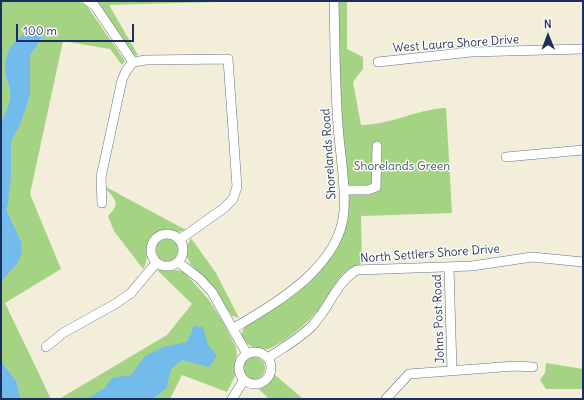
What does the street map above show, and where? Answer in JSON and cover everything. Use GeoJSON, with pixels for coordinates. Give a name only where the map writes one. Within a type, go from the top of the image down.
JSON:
{"type":"FeatureCollection","features":[{"type":"Feature","properties":{"kind":"street"},"geometry":{"type":"LineString","coordinates":[[88,1],[95,6],[133,62]]}},
{"type":"Feature","properties":{"kind":"street","name":"Shorelands Road"},"geometry":{"type":"LineString","coordinates":[[234,328],[282,299],[313,272],[327,255],[339,232],[343,216],[344,190],[337,99],[334,1]]}},
{"type":"Feature","properties":{"kind":"street","name":"West Laura Shore Drive"},"geometry":{"type":"LineString","coordinates":[[378,62],[471,52],[583,49]]}},
{"type":"Feature","properties":{"kind":"street"},"geometry":{"type":"LineString","coordinates":[[102,203],[101,177],[122,80],[126,70],[133,62],[146,60],[228,59],[237,187],[233,199],[224,208],[179,240]]}},
{"type":"Feature","properties":{"kind":"street"},"geometry":{"type":"LineString","coordinates":[[344,190],[368,190],[376,187],[377,146]]}},
{"type":"Feature","properties":{"kind":"street"},"geometry":{"type":"LineString","coordinates":[[506,157],[583,150]]}},
{"type":"Feature","properties":{"kind":"street"},"geometry":{"type":"LineString","coordinates":[[164,234],[171,235],[179,240],[183,250],[178,262],[167,266],[156,263],[151,253],[153,241],[164,234]]}},
{"type":"Feature","properties":{"kind":"street","name":"North Settlers Shore Drive"},"geometry":{"type":"LineString","coordinates":[[268,358],[311,326],[323,313],[345,278],[357,270],[492,264],[532,257],[583,262]]}},
{"type":"Feature","properties":{"kind":"street"},"geometry":{"type":"LineString","coordinates":[[178,262],[200,279],[212,292],[234,328],[247,354]]}},
{"type":"Feature","properties":{"kind":"street"},"geometry":{"type":"LineString","coordinates":[[46,347],[63,333],[115,304],[131,293],[156,263]]}},
{"type":"Feature","properties":{"kind":"street","name":"Johns Post Road"},"geometry":{"type":"LineString","coordinates":[[448,267],[452,370]]}},
{"type":"Feature","properties":{"kind":"street"},"geometry":{"type":"LineString","coordinates":[[259,352],[268,358],[271,368],[266,380],[255,384],[244,380],[241,376],[239,365],[241,359],[247,354],[259,352]]}},
{"type":"Feature","properties":{"kind":"street"},"geometry":{"type":"LineString","coordinates":[[386,399],[409,374],[516,366],[533,367]]}},
{"type":"Feature","properties":{"kind":"street"},"geometry":{"type":"LineString","coordinates":[[232,399],[244,380]]}},
{"type":"Feature","properties":{"kind":"green space"},"geometry":{"type":"Polygon","coordinates":[[[79,1],[87,6],[125,61],[122,65],[110,49],[63,41],[30,194],[61,269],[5,303],[51,399],[21,399],[17,382],[1,361],[1,282],[17,264],[21,241],[7,211],[11,142],[21,123],[30,96],[30,56],[45,33],[36,28],[29,31],[17,39],[6,57],[5,72],[10,90],[10,97],[5,115],[1,122],[1,2],[79,1]]]}},
{"type":"Feature","properties":{"kind":"green space"},"geometry":{"type":"Polygon","coordinates":[[[94,1],[250,1],[109,5],[138,55],[134,56],[94,1]]]}},
{"type":"Feature","properties":{"kind":"green space","name":"Shorelands Green"},"geometry":{"type":"Polygon","coordinates":[[[337,1],[347,1],[347,49],[363,57],[363,69],[353,82],[361,125],[446,108],[452,213],[361,216],[362,264],[347,271],[341,276],[319,309],[296,332],[269,349],[256,348],[249,345],[241,335],[245,326],[287,300],[313,276],[342,232],[337,1]]]}},
{"type":"Feature","properties":{"kind":"green space"},"geometry":{"type":"Polygon","coordinates":[[[104,186],[186,230],[181,232],[156,233],[149,242],[146,263],[143,269],[114,231],[108,216],[113,211],[116,203],[113,196],[104,186]]]}},
{"type":"Feature","properties":{"kind":"green space"},"geometry":{"type":"Polygon","coordinates":[[[191,238],[216,273],[239,318],[232,316],[208,281],[191,265],[187,257],[187,246],[191,238]]]}},
{"type":"Feature","properties":{"kind":"green space"},"geometry":{"type":"Polygon","coordinates":[[[167,239],[175,242],[178,250],[175,258],[167,261],[159,258],[156,250],[159,242],[167,239]]]}},
{"type":"Feature","properties":{"kind":"green space"},"geometry":{"type":"Polygon","coordinates":[[[157,270],[177,270],[184,272],[209,300],[223,322],[236,347],[237,355],[234,366],[235,376],[227,392],[182,375],[170,399],[59,399],[167,335],[192,304],[157,270]]]}},
{"type":"Feature","properties":{"kind":"green space"},"geometry":{"type":"Polygon","coordinates":[[[254,357],[262,360],[265,368],[262,376],[254,379],[246,376],[243,368],[246,360],[254,357]]]}},
{"type":"Feature","properties":{"kind":"green space"},"geometry":{"type":"Polygon","coordinates":[[[546,363],[583,369],[583,389],[546,389],[540,380],[545,373],[546,363]]]}},
{"type":"Feature","properties":{"kind":"green space"},"geometry":{"type":"Polygon","coordinates":[[[274,374],[303,399],[269,399],[257,387],[267,383],[274,374]]]}},
{"type":"Feature","properties":{"kind":"water"},"geometry":{"type":"Polygon","coordinates":[[[36,28],[45,33],[30,56],[30,96],[21,123],[11,142],[11,176],[7,211],[21,241],[22,253],[17,264],[1,282],[1,122],[5,115],[10,93],[5,75],[5,64],[9,50],[17,39],[36,28]]]}},
{"type":"Feature","properties":{"kind":"water"},"geometry":{"type":"Polygon","coordinates":[[[194,326],[203,327],[208,345],[217,356],[209,367],[182,360],[171,369],[166,389],[152,399],[88,399],[105,388],[112,378],[131,375],[145,356],[163,347],[187,342],[194,326]]]}},
{"type":"Feature","properties":{"kind":"water"},"geometry":{"type":"Polygon","coordinates":[[[1,361],[17,382],[21,399],[1,399],[1,361]]]}}]}
